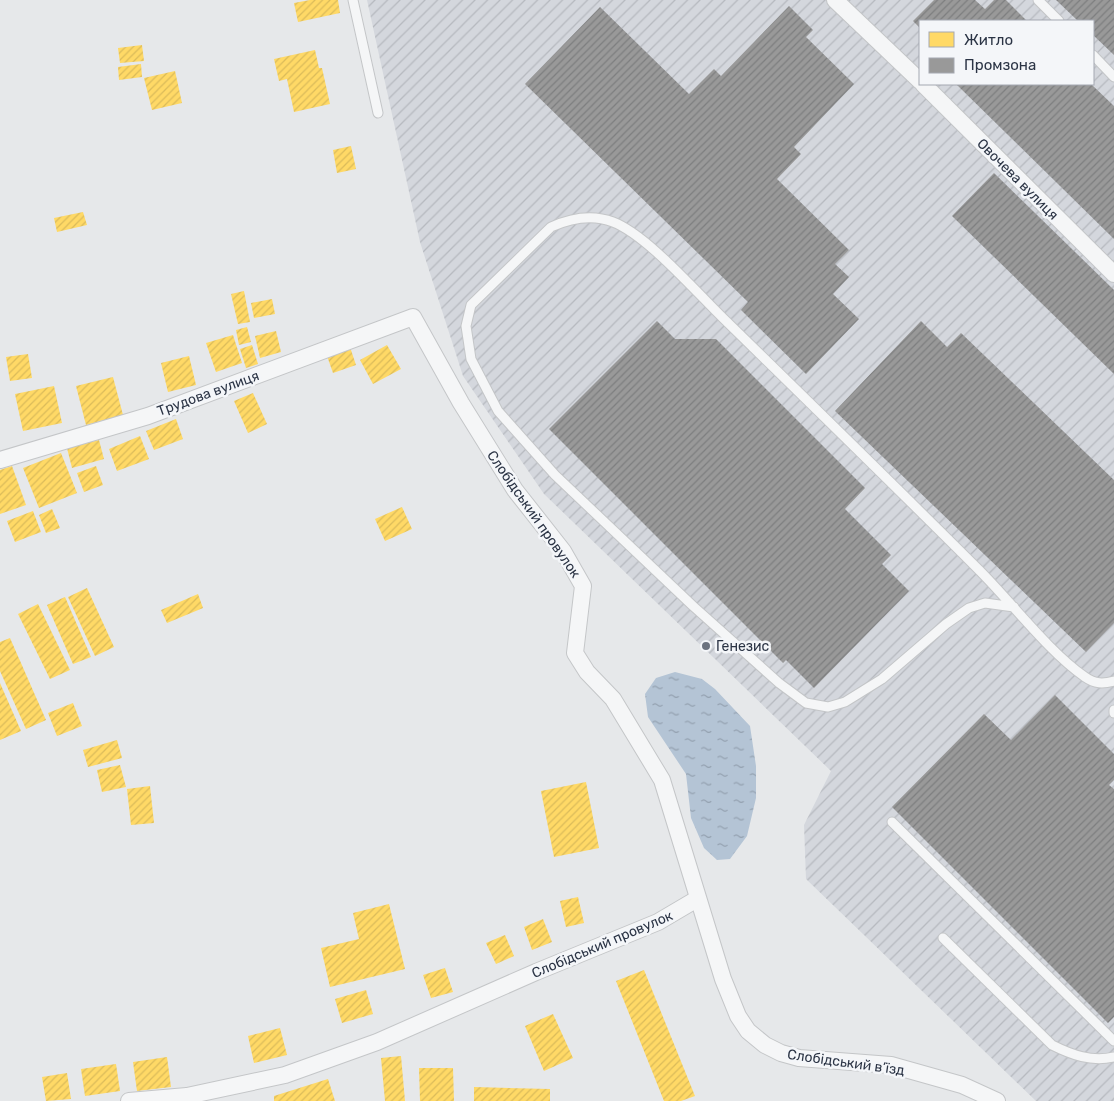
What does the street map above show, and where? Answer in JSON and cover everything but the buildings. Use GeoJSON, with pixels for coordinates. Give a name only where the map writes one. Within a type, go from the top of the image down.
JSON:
{"type":"FeatureCollection","features":[{"type":"Feature","properties":{"kind":"street","name":"Овочева вулиця"},"geometry":{"type":"LineString","coordinates":[[835,0],[919,81]]}},
{"type":"Feature","properties":{"kind":"street","name":"Овочева вулиця"},"geometry":{"type":"LineString","coordinates":[[923,85],[1114,274]]}},
{"type":"Feature","properties":{"kind":"street","name":"Трудова вулиця"},"geometry":{"type":"LineString","coordinates":[[0,460],[148,416],[413,317]]}},
{"type":"Feature","properties":{"kind":"street","name":"Слобідський провулок"},"geometry":{"type":"LineString","coordinates":[[129,1101],[187,1096],[294,1072],[378,1042],[536,972],[658,922],[697,899],[662,780],[613,699],[587,672],[575,653],[584,586],[563,551],[515,490],[461,403],[413,317]]}},
{"type":"Feature","properties":{"kind":"street","name":"Слобідський в’їзд"},"geometry":{"type":"LineString","coordinates":[[697,899],[723,979],[738,1016],[748,1031],[765,1045],[781,1053],[799,1058],[891,1065],[962,1085],[997,1101]]}},
{"type":"Feature","properties":{"kind":"lane"},"geometry":{"type":"LineString","coordinates":[[353,0],[378,114]]}},
{"type":"Feature","properties":{"kind":"lane"},"geometry":{"type":"LineString","coordinates":[[1038,0],[1058,20]]}},
{"type":"Feature","properties":{"kind":"lane"},"geometry":{"type":"LineString","coordinates":[[1094,56],[1114,77]]}},
{"type":"Feature","properties":{"kind":"lane"},"geometry":{"type":"LineString","coordinates":[[1014,607],[985,602],[969,608],[946,624],[882,679],[845,702],[828,707],[806,703],[779,683],[693,606],[556,475],[498,411],[471,359],[466,326],[472,306],[551,226],[566,220],[597,218],[626,229],[665,261],[1014,607],[1064,660],[1086,678],[1097,683],[1114,681]]}},
{"type":"Feature","properties":{"kind":"lane"},"geometry":{"type":"LineString","coordinates":[[892,822],[1114,1041]]}},
{"type":"Feature","properties":{"kind":"lane"},"geometry":{"type":"LineString","coordinates":[[943,938],[1052,1045],[1069,1054],[1087,1058],[1114,1057]]}},
{"type":"Feature","properties":{"kind":"shaded area"},"geometry":{"type":"Polygon","coordinates":[[[367,0],[1114,0],[1114,1101],[1036,1101],[806,879],[804,825],[831,771],[544,494],[463,376],[420,242],[367,0]]]}},
{"type":"Feature","properties":{"kind":"water"},"geometry":{"type":"Polygon","coordinates":[[[675,672],[702,679],[715,689],[750,726],[756,766],[756,798],[747,836],[730,859],[717,860],[704,848],[691,818],[686,774],[648,717],[645,694],[656,678],[675,672]]]}},
{"type":"Feature","properties":{"kind":"place","name":"Генезис"},"geometry":{"type":"Point","coordinates":[706,646]}}]}
